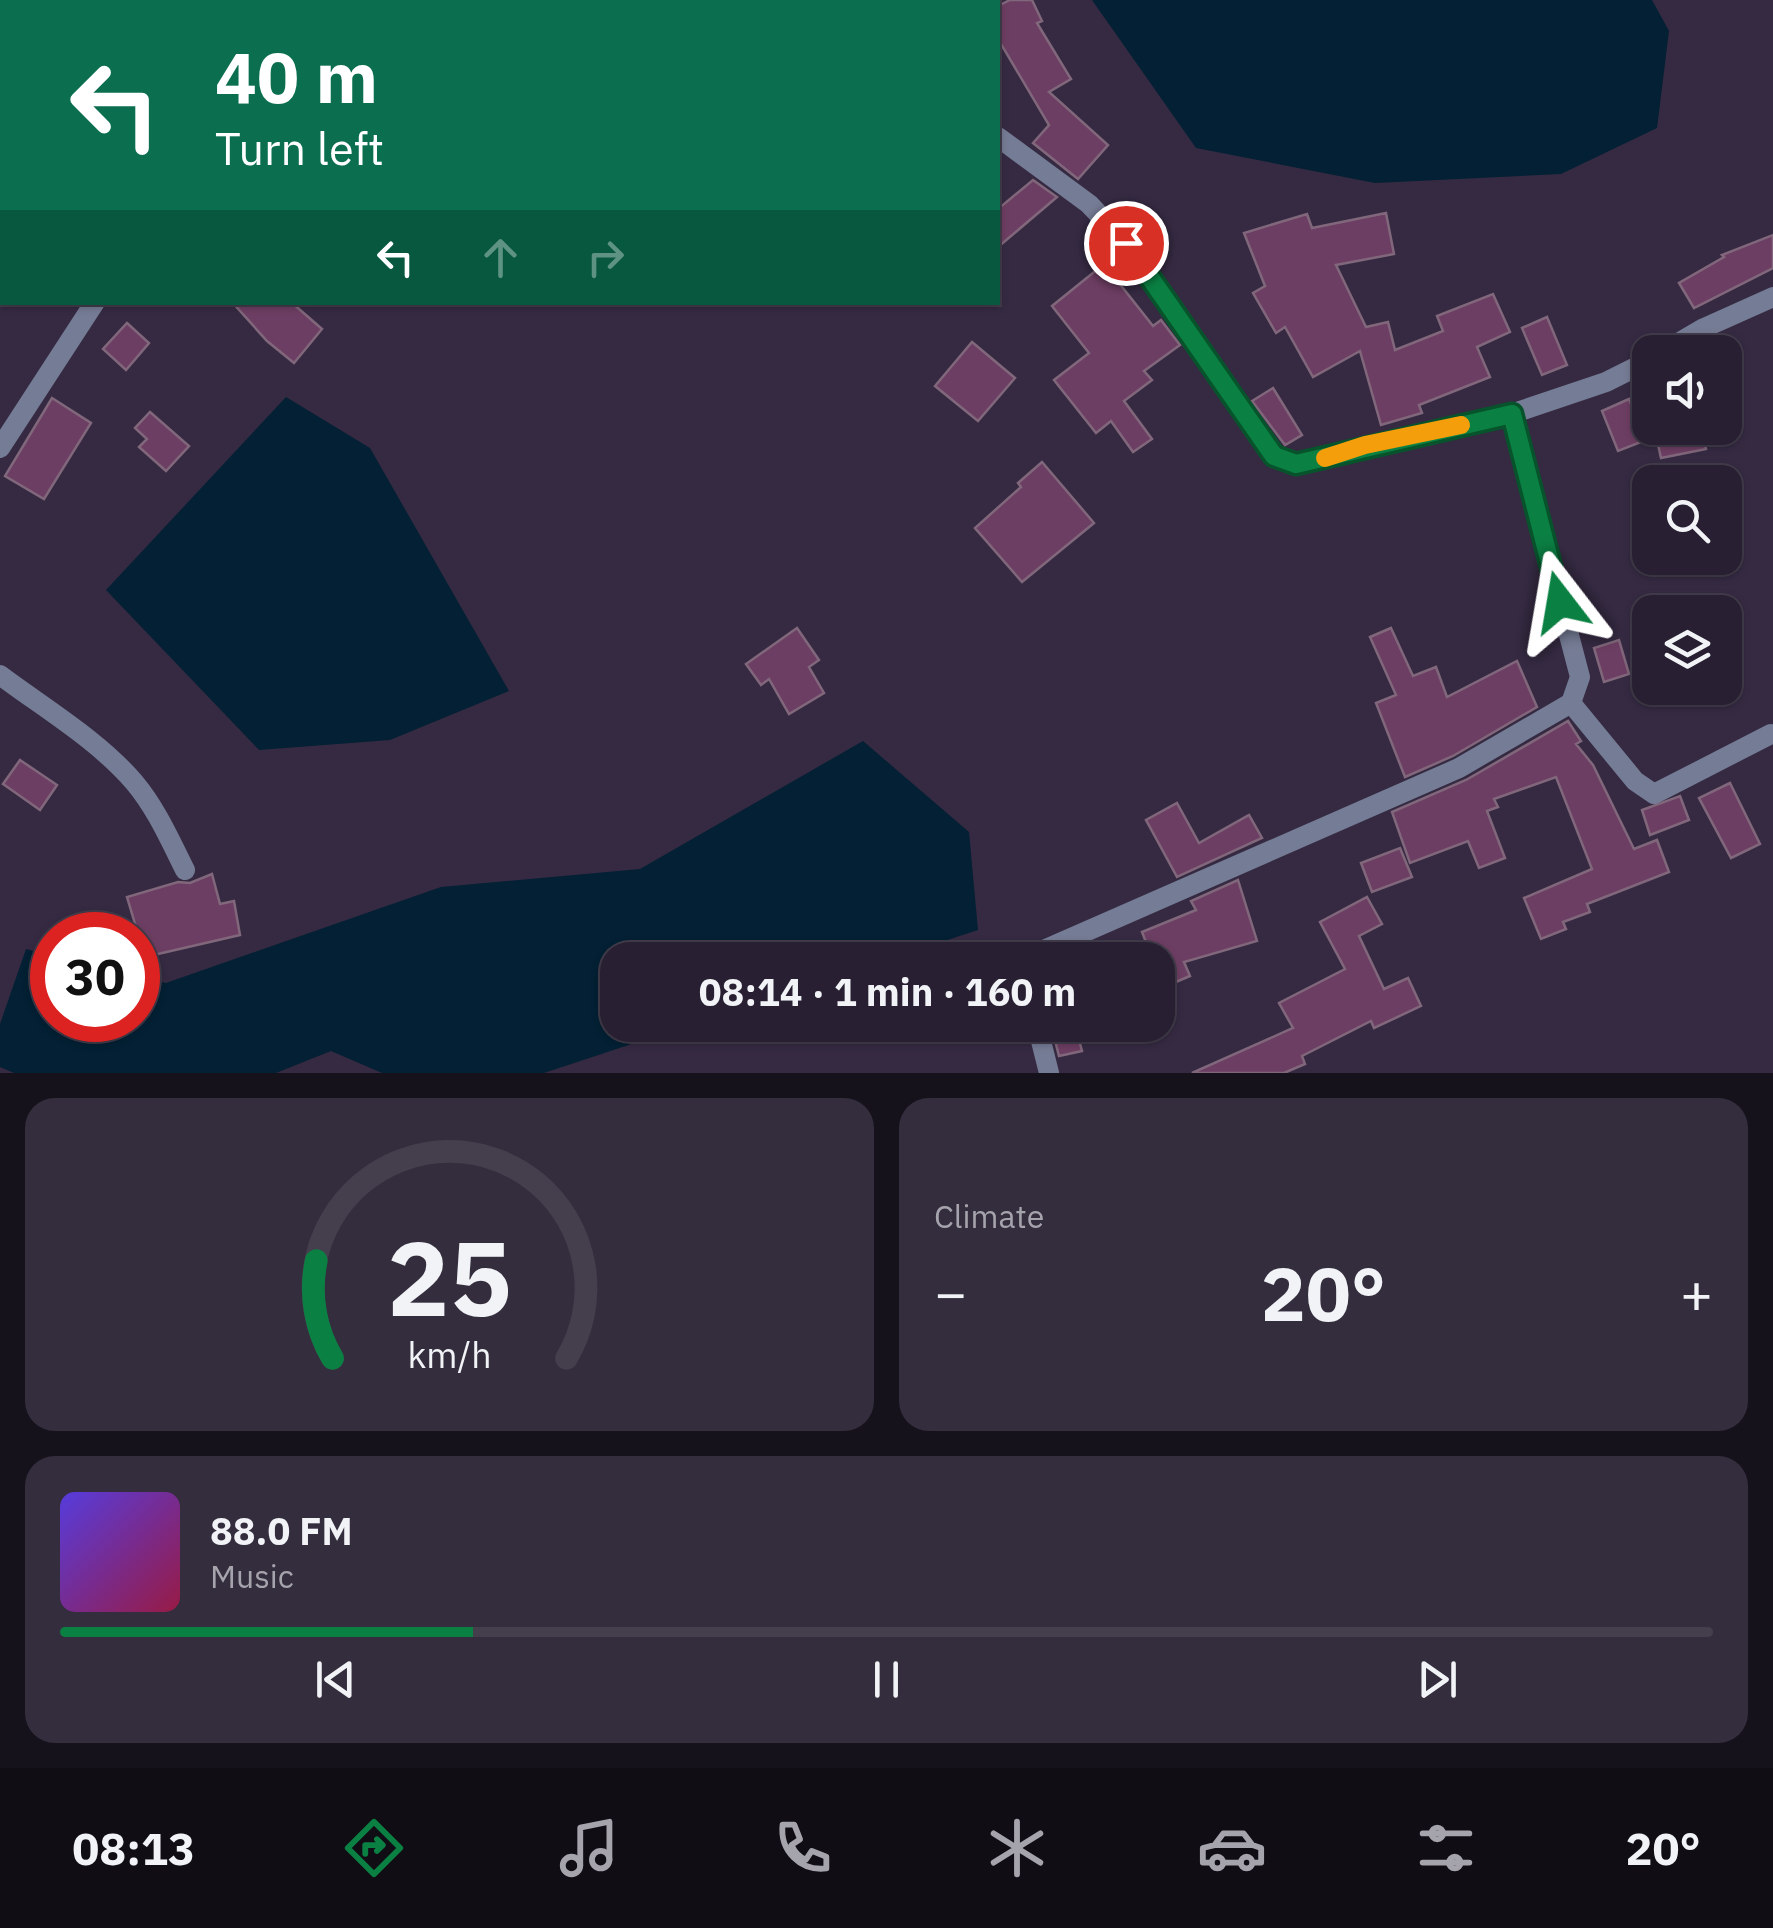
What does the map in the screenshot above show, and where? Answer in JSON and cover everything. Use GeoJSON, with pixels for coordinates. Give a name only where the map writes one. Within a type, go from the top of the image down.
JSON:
{"type":"FeatureCollection","features":[{"type":"Feature","properties":{"kind":"street"},"geometry":{"type":"LineString","coordinates":[[1000,138],[1089,204],[1126,243],[1274,456],[1296,464],[1512,414],[1606,382],[1632,369]]}},
{"type":"Feature","properties":{"kind":"street"},"geometry":{"type":"LineString","coordinates":[[1692,335],[1773,297]]}},
{"type":"Feature","properties":{"kind":"street"},"geometry":{"type":"LineString","coordinates":[[0,448],[93,305]]}},
{"type":"Feature","properties":{"kind":"street"},"geometry":{"type":"LineString","coordinates":[[1062,942],[1459,768],[1570,703],[1580,676],[1512,414]]}},
{"type":"Feature","properties":{"kind":"street"},"geometry":{"type":"LineString","coordinates":[[0,675],[107,756],[134,782],[185,870]]}},
{"type":"Feature","properties":{"kind":"street"},"geometry":{"type":"LineString","coordinates":[[1570,703],[1636,781],[1654,794],[1771,734]]}},
{"type":"Feature","properties":{"kind":"street"},"geometry":{"type":"LineString","coordinates":[[1041,1042],[1049,1073]]}},
{"type":"Feature","properties":{"kind":"water"},"geometry":{"type":"Polygon","coordinates":[[[1092,0],[1652,0],[1669,31],[1657,128],[1561,174],[1375,183],[1196,148],[1092,0]]]}},
{"type":"Feature","properties":{"kind":"water"},"geometry":{"type":"Polygon","coordinates":[[[286,397],[370,448],[509,691],[390,740],[259,750],[106,590],[286,397]]]}},
{"type":"Feature","properties":{"kind":"water"},"geometry":{"type":"Polygon","coordinates":[[[863,741],[969,832],[978,930],[941,942],[600,942],[600,1042],[638,1042],[544,1073],[382,1073],[331,1051],[276,1073],[14,1073],[0,1067],[0,1024],[26,949],[30,950],[30,1042],[160,1042],[160,982],[166,983],[441,887],[640,869],[863,741]]]}},
{"type":"Feature","properties":{"kind":"building"},"geometry":{"type":"Polygon","coordinates":[[[1010,0],[1032,0],[1042,21],[1037,23],[1071,79],[1049,92],[1108,145],[1078,179],[1033,143],[1049,125],[1000,42],[1000,5],[1010,0]]]}},
{"type":"Feature","properties":{"kind":"building"},"geometry":{"type":"Polygon","coordinates":[[[1033,180],[1057,197],[1000,245],[1000,207],[1033,180]]]}},
{"type":"Feature","properties":{"kind":"building"},"geometry":{"type":"Polygon","coordinates":[[[1386,213],[1394,254],[1336,265],[1366,327],[1388,322],[1395,350],[1443,331],[1437,316],[1493,294],[1510,332],[1477,347],[1490,377],[1419,405],[1422,413],[1381,425],[1360,351],[1313,377],[1285,327],[1276,333],[1253,293],[1265,286],[1244,233],[1307,214],[1312,228],[1386,213]]]}},
{"type":"Feature","properties":{"kind":"building"},"geometry":{"type":"Polygon","coordinates":[[[1773,235],[1773,268],[1694,308],[1679,283],[1722,255],[1773,235]]]}},
{"type":"Feature","properties":{"kind":"building"},"geometry":{"type":"Polygon","coordinates":[[[1104,264],[1153,326],[1161,320],[1180,345],[1144,371],[1152,380],[1124,401],[1152,439],[1133,452],[1111,421],[1096,433],[1054,380],[1089,353],[1052,306],[1104,264]]]}},
{"type":"Feature","properties":{"kind":"building"},"geometry":{"type":"Polygon","coordinates":[[[235,305],[294,305],[322,329],[294,363],[267,341],[235,305]]]}},
{"type":"Feature","properties":{"kind":"building"},"geometry":{"type":"Polygon","coordinates":[[[1547,317],[1567,365],[1542,375],[1522,328],[1547,317]]]}},
{"type":"Feature","properties":{"kind":"building"},"geometry":{"type":"Polygon","coordinates":[[[127,323],[149,343],[126,370],[103,349],[127,323]]]}},
{"type":"Feature","properties":{"kind":"building"},"geometry":{"type":"Polygon","coordinates":[[[972,342],[1015,378],[978,421],[935,386],[972,342]]]}},
{"type":"Feature","properties":{"kind":"building"},"geometry":{"type":"Polygon","coordinates":[[[1273,388],[1302,435],[1285,445],[1252,401],[1273,388]]]}},
{"type":"Feature","properties":{"kind":"building"},"geometry":{"type":"Polygon","coordinates":[[[52,398],[91,423],[44,499],[5,476],[52,398]]]}},
{"type":"Feature","properties":{"kind":"building"},"geometry":{"type":"Polygon","coordinates":[[[1629,399],[1633,445],[1618,451],[1602,411],[1629,399]]]}},
{"type":"Feature","properties":{"kind":"building"},"geometry":{"type":"Polygon","coordinates":[[[150,412],[189,446],[166,471],[139,447],[147,439],[135,428],[150,412]]]}},
{"type":"Feature","properties":{"kind":"building"},"geometry":{"type":"Polygon","coordinates":[[[1658,445],[1705,445],[1706,449],[1661,458],[1658,445]]]}},
{"type":"Feature","properties":{"kind":"building"},"geometry":{"type":"Polygon","coordinates":[[[1042,462],[1094,523],[1022,582],[975,528],[1021,487],[1018,483],[1042,462]]]}},
{"type":"Feature","properties":{"kind":"building"},"geometry":{"type":"Polygon","coordinates":[[[797,628],[819,660],[809,667],[824,693],[789,714],[769,679],[761,685],[746,664],[797,628]]]}},
{"type":"Feature","properties":{"kind":"building"},"geometry":{"type":"Polygon","coordinates":[[[1391,628],[1413,676],[1436,667],[1447,697],[1517,661],[1537,707],[1453,756],[1405,777],[1376,703],[1396,695],[1370,637],[1391,628]]]}},
{"type":"Feature","properties":{"kind":"building"},"geometry":{"type":"Polygon","coordinates":[[[1619,640],[1629,674],[1604,682],[1594,648],[1619,640]]]}},
{"type":"Feature","properties":{"kind":"building"},"geometry":{"type":"Polygon","coordinates":[[[1568,721],[1581,741],[1576,744],[1593,765],[1634,849],[1657,840],[1669,872],[1587,904],[1590,912],[1563,922],[1566,929],[1541,939],[1524,898],[1592,869],[1556,777],[1494,799],[1498,807],[1487,811],[1505,858],[1479,868],[1468,841],[1410,863],[1392,812],[1466,780],[1568,721]]]}},
{"type":"Feature","properties":{"kind":"building"},"geometry":{"type":"Polygon","coordinates":[[[20,760],[57,785],[40,810],[3,784],[20,760]]]}},
{"type":"Feature","properties":{"kind":"building"},"geometry":{"type":"Polygon","coordinates":[[[1730,783],[1760,844],[1731,858],[1699,798],[1730,783]]]}},
{"type":"Feature","properties":{"kind":"building"},"geometry":{"type":"Polygon","coordinates":[[[1680,796],[1689,820],[1650,835],[1642,810],[1680,796]]]}},
{"type":"Feature","properties":{"kind":"building"},"geometry":{"type":"Polygon","coordinates":[[[1177,803],[1199,843],[1249,815],[1262,838],[1177,877],[1146,820],[1177,803]]]}},
{"type":"Feature","properties":{"kind":"building"},"geometry":{"type":"Polygon","coordinates":[[[1400,848],[1412,877],[1372,892],[1361,863],[1400,848]]]}},
{"type":"Feature","properties":{"kind":"building"},"geometry":{"type":"Polygon","coordinates":[[[212,874],[220,904],[234,901],[240,935],[160,954],[160,912],[132,912],[127,897],[178,882],[190,883],[212,874]]]}},
{"type":"Feature","properties":{"kind":"building"},"geometry":{"type":"Polygon","coordinates":[[[1238,880],[1257,941],[1184,962],[1190,976],[1175,982],[1175,942],[1146,942],[1142,932],[1196,910],[1191,901],[1238,880]]]}},
{"type":"Feature","properties":{"kind":"building"},"geometry":{"type":"Polygon","coordinates":[[[1367,897],[1382,924],[1359,936],[1384,989],[1408,978],[1421,1006],[1374,1028],[1371,1021],[1302,1056],[1305,1064],[1284,1073],[1192,1073],[1293,1028],[1279,1003],[1345,969],[1320,922],[1367,897]]]}},
{"type":"Feature","properties":{"kind":"building"},"geometry":{"type":"Polygon","coordinates":[[[1055,1042],[1080,1042],[1082,1051],[1059,1056],[1055,1042]]]}},
{"type":"Feature","properties":{"kind":"slow traffic"},"geometry":{"type":"LineString","coordinates":[[1325,458],[1365,445],[1461,425]]}},
{"type":"Feature","properties":{"kind":"route"},"geometry":{"type":"LineString","coordinates":[[1126,243],[1274,456],[1296,464],[1512,414],[1560,602]]}}]}
